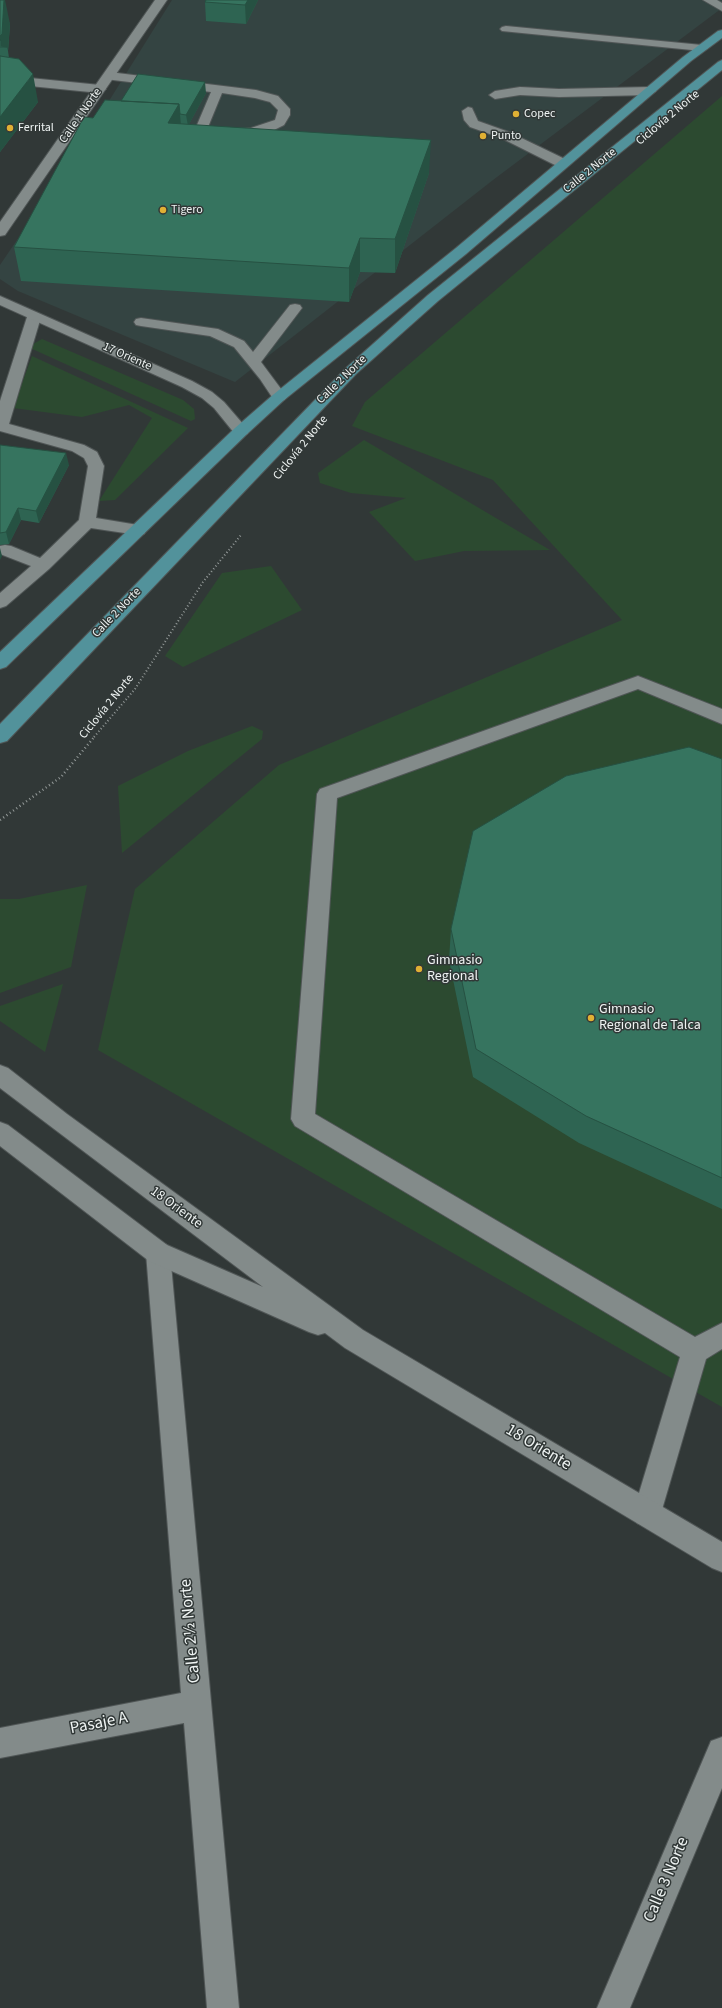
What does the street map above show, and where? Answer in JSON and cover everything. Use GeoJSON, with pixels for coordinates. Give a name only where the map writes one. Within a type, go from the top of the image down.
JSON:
{"type":"FeatureCollection","features":[{"type":"Feature","properties":{"kind":"main road","name":"Calle 2 Norte"},"geometry":{"type":"LineString","coordinates":[[0,663],[241,431],[279,397],[461,251],[650,91],[722,33]]}},
{"type":"Feature","properties":{"kind":"main road","name":"Calle 2 Norte"},"geometry":{"type":"LineString","coordinates":[[0,736],[351,371],[433,298],[722,64]]}},
{"type":"Feature","properties":{"kind":"street","name":"Calle 1 Norte"},"geometry":{"type":"LineString","coordinates":[[0,232],[162,0]]}},
{"type":"Feature","properties":{"kind":"street"},"geometry":{"type":"LineString","coordinates":[[709,0],[722,8]]}},
{"type":"Feature","properties":{"kind":"street"},"geometry":{"type":"LineString","coordinates":[[506,29],[702,48]]}},
{"type":"Feature","properties":{"kind":"street"},"geometry":{"type":"LineString","coordinates":[[109,76],[256,94],[274,99],[284,109],[284,115],[280,122],[270,127],[251,132],[186,131]]}},
{"type":"Feature","properties":{"kind":"street"},"geometry":{"type":"LineString","coordinates":[[0,79],[100,89]]}},
{"type":"Feature","properties":{"kind":"street"},"geometry":{"type":"LineString","coordinates":[[200,132],[218,89]]}},
{"type":"Feature","properties":{"kind":"street"},"geometry":{"type":"LineString","coordinates":[[495,95],[520,91],[559,93],[650,91]]}},
{"type":"Feature","properties":{"kind":"street"},"geometry":{"type":"LineString","coordinates":[[543,105],[559,93]]}},
{"type":"Feature","properties":{"kind":"street"},"geometry":{"type":"LineString","coordinates":[[468,111],[470,120],[474,124],[505,135],[564,164]]}},
{"type":"Feature","properties":{"kind":"street"},"geometry":{"type":"LineString","coordinates":[[74,125],[90,126]]}},
{"type":"Feature","properties":{"kind":"street"},"geometry":{"type":"LineString","coordinates":[[505,135],[516,126]]}},
{"type":"Feature","properties":{"kind":"street","name":"17 Oriente"},"geometry":{"type":"LineString","coordinates":[[0,300],[34,317],[187,384],[207,395],[219,405],[241,431]]}},
{"type":"Feature","properties":{"kind":"street"},"geometry":{"type":"LineString","coordinates":[[254,361],[295,308]]}},
{"type":"Feature","properties":{"kind":"street"},"geometry":{"type":"LineString","coordinates":[[0,602],[87,522],[96,466],[91,455],[78,448],[1,425],[18,365],[34,317]]}},
{"type":"Feature","properties":{"kind":"street"},"geometry":{"type":"LineString","coordinates":[[141,322],[213,332],[239,344],[254,361],[279,397]]}},
{"type":"Feature","properties":{"kind":"street"},"geometry":{"type":"LineString","coordinates":[[87,522],[138,530]]}},
{"type":"Feature","properties":{"kind":"street"},"geometry":{"type":"LineString","coordinates":[[5,550],[42,565]]}},
{"type":"Feature","properties":{"kind":"street"},"geometry":{"type":"LineString","coordinates":[[695,1351],[303,1119],[327,794],[638,682],[722,717]]}},
{"type":"Feature","properties":{"kind":"street","name":"18 Oriente"},"geometry":{"type":"LineString","coordinates":[[0,1075],[59,1121],[354,1339],[722,1558]]}},
{"type":"Feature","properties":{"kind":"street","name":"18 Oriente"},"geometry":{"type":"LineString","coordinates":[[0,1132],[158,1253],[354,1339]]}},
{"type":"Feature","properties":{"kind":"street","name":"Calle 2½ Norte"},"geometry":{"type":"LineString","coordinates":[[158,1253],[223,2008]]}},
{"type":"Feature","properties":{"kind":"street"},"geometry":{"type":"LineString","coordinates":[[647,1513],[695,1351],[722,1335]]}},
{"type":"Feature","properties":{"kind":"street","name":"Pasaje A"},"geometry":{"type":"LineString","coordinates":[[0,1743],[198,1705]]}},
{"type":"Feature","properties":{"kind":"street","name":"Calle 3 Norte"},"geometry":{"type":"LineString","coordinates":[[612,2008],[722,1752]]}},
{"type":"Feature","properties":{"kind":"path","name":"Ciclovía 2 Norte"},"geometry":{"type":"LineString","coordinates":[[0,820],[61,777],[135,689],[203,582],[243,533]]}},
{"type":"Feature","properties":{"kind":"shaded area"},"geometry":{"type":"Polygon","coordinates":[[[172,0],[722,0],[722,8],[493,180],[235,382],[18,291],[0,279],[0,265],[79,149],[172,0]]]}},
{"type":"Feature","properties":{"kind":"green space","name":"Gimnasio Regional"},"geometry":{"type":"Polygon","coordinates":[[[722,96],[722,1407],[98,1050],[135,889],[279,765],[622,620],[493,480],[352,426],[365,402],[722,96]]]}},
{"type":"Feature","properties":{"kind":"green space"},"geometry":{"type":"Polygon","coordinates":[[[42,339],[183,400],[194,409],[195,419],[191,421],[28,347],[42,339]]]}},
{"type":"Feature","properties":{"kind":"green space"},"geometry":{"type":"Polygon","coordinates":[[[32,356],[188,428],[115,500],[99,501],[152,418],[129,405],[82,417],[13,408],[32,356]]]}},
{"type":"Feature","properties":{"kind":"green space"},"geometry":{"type":"Polygon","coordinates":[[[364,440],[550,550],[464,551],[415,561],[369,512],[406,498],[351,493],[320,483],[318,473],[364,440]]]}},
{"type":"Feature","properties":{"kind":"green space"},"geometry":{"type":"Polygon","coordinates":[[[271,566],[302,610],[183,667],[165,656],[222,573],[271,566]]]}},
{"type":"Feature","properties":{"kind":"green space"},"geometry":{"type":"Polygon","coordinates":[[[252,726],[263,731],[262,739],[122,853],[118,786],[188,751],[252,726]]]}},
{"type":"Feature","properties":{"kind":"green space"},"geometry":{"type":"Polygon","coordinates":[[[87,885],[71,967],[0,993],[0,899],[19,899],[87,885]]]}},
{"type":"Feature","properties":{"kind":"green space"},"geometry":{"type":"Polygon","coordinates":[[[63,984],[45,1052],[0,1021],[0,1006],[63,984]]]}},
{"type":"Feature","properties":{"kind":"building"},"geometry":{"type":"Polygon","coordinates":[[[0,0],[4,0],[2,34],[0,36],[0,0]]]}},
{"type":"Feature","properties":{"kind":"building"},"geometry":{"type":"Polygon","coordinates":[[[206,0],[248,0],[245,5],[205,2],[206,0]]]}},
{"type":"Feature","properties":{"kind":"building"},"geometry":{"type":"Polygon","coordinates":[[[0,56],[19,59],[33,74],[0,117],[0,56]]]}},
{"type":"Feature","properties":{"kind":"building"},"geometry":{"type":"Polygon","coordinates":[[[138,74],[205,82],[186,115],[180,114],[179,104],[121,101],[138,74]]]}},
{"type":"Feature","properties":{"kind":"building"},"geometry":{"type":"Polygon","coordinates":[[[105,100],[179,104],[168,123],[431,140],[395,239],[360,238],[349,268],[14,247],[84,117],[93,118],[105,100]]]}},
{"type":"Feature","properties":{"kind":"building"},"geometry":{"type":"Polygon","coordinates":[[[0,445],[66,453],[36,511],[18,508],[6,532],[0,533],[0,445]]]}},
{"type":"Feature","properties":{"kind":"building","name":"Gimnasio Regional de Talca"},"geometry":{"type":"Polygon","coordinates":[[[689,747],[722,759],[722,1178],[586,1116],[476,1049],[451,929],[473,831],[566,776],[689,747]]]}},
{"type":"Feature","properties":{"kind":"place","name":"Copec"},"geometry":{"type":"Point","coordinates":[516,114]}},
{"type":"Feature","properties":{"kind":"place","name":"Ferrital"},"geometry":{"type":"Point","coordinates":[10,128]}},
{"type":"Feature","properties":{"kind":"place","name":"Punto"},"geometry":{"type":"Point","coordinates":[483,136]}},
{"type":"Feature","properties":{"kind":"place","name":"Tigero"},"geometry":{"type":"Point","coordinates":[163,210]}},
{"type":"Feature","properties":{"kind":"place","name":"Gimnasio Regional"},"geometry":{"type":"Point","coordinates":[419,969]}},
{"type":"Feature","properties":{"kind":"place","name":"Gimnasio Regional de Talca"},"geometry":{"type":"Point","coordinates":[591,1018]}}]}
